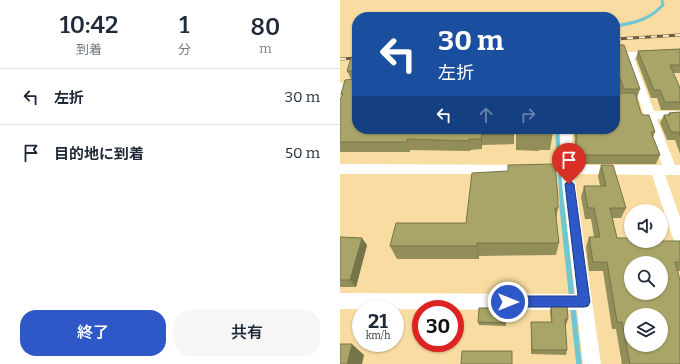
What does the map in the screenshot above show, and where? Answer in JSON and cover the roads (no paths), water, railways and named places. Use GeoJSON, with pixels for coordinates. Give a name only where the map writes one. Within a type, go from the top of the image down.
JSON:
{"type":"FeatureCollection","features":[{"type":"Feature","properties":{"kind":"street"},"geometry":{"type":"LineString","coordinates":[[661,53],[628,55],[669,170],[680,238]]}},
{"type":"Feature","properties":{"kind":"street"},"geometry":{"type":"LineString","coordinates":[[340,91],[342,86],[352,86]]}},
{"type":"Feature","properties":{"kind":"street"},"geometry":{"type":"LineString","coordinates":[[650,115],[680,115]]}},
{"type":"Feature","properties":{"kind":"street"},"geometry":{"type":"LineString","coordinates":[[566,134],[567,169],[592,364]]}},
{"type":"Feature","properties":{"kind":"street"},"geometry":{"type":"LineString","coordinates":[[340,169],[669,170]]}},
{"type":"Feature","properties":{"kind":"street"},"geometry":{"type":"LineString","coordinates":[[340,302],[584,302]]}},
{"type":"Feature","properties":{"kind":"waterway"},"geometry":{"type":"LineString","coordinates":[[620,25],[635,22],[647,17],[663,5],[662,0]]}},
{"type":"Feature","properties":{"kind":"waterway"},"geometry":{"type":"LineString","coordinates":[[557,134],[562,207]]}},
{"type":"Feature","properties":{"kind":"waterway"},"geometry":{"type":"LineString","coordinates":[[562,206],[579,364]]}},
{"type":"Feature","properties":{"kind":"railway"},"geometry":{"type":"LineString","coordinates":[[620,39],[680,35]]}},
{"type":"Feature","properties":{"kind":"railway"},"geometry":{"type":"LineString","coordinates":[[340,59],[352,58]]}}]}
